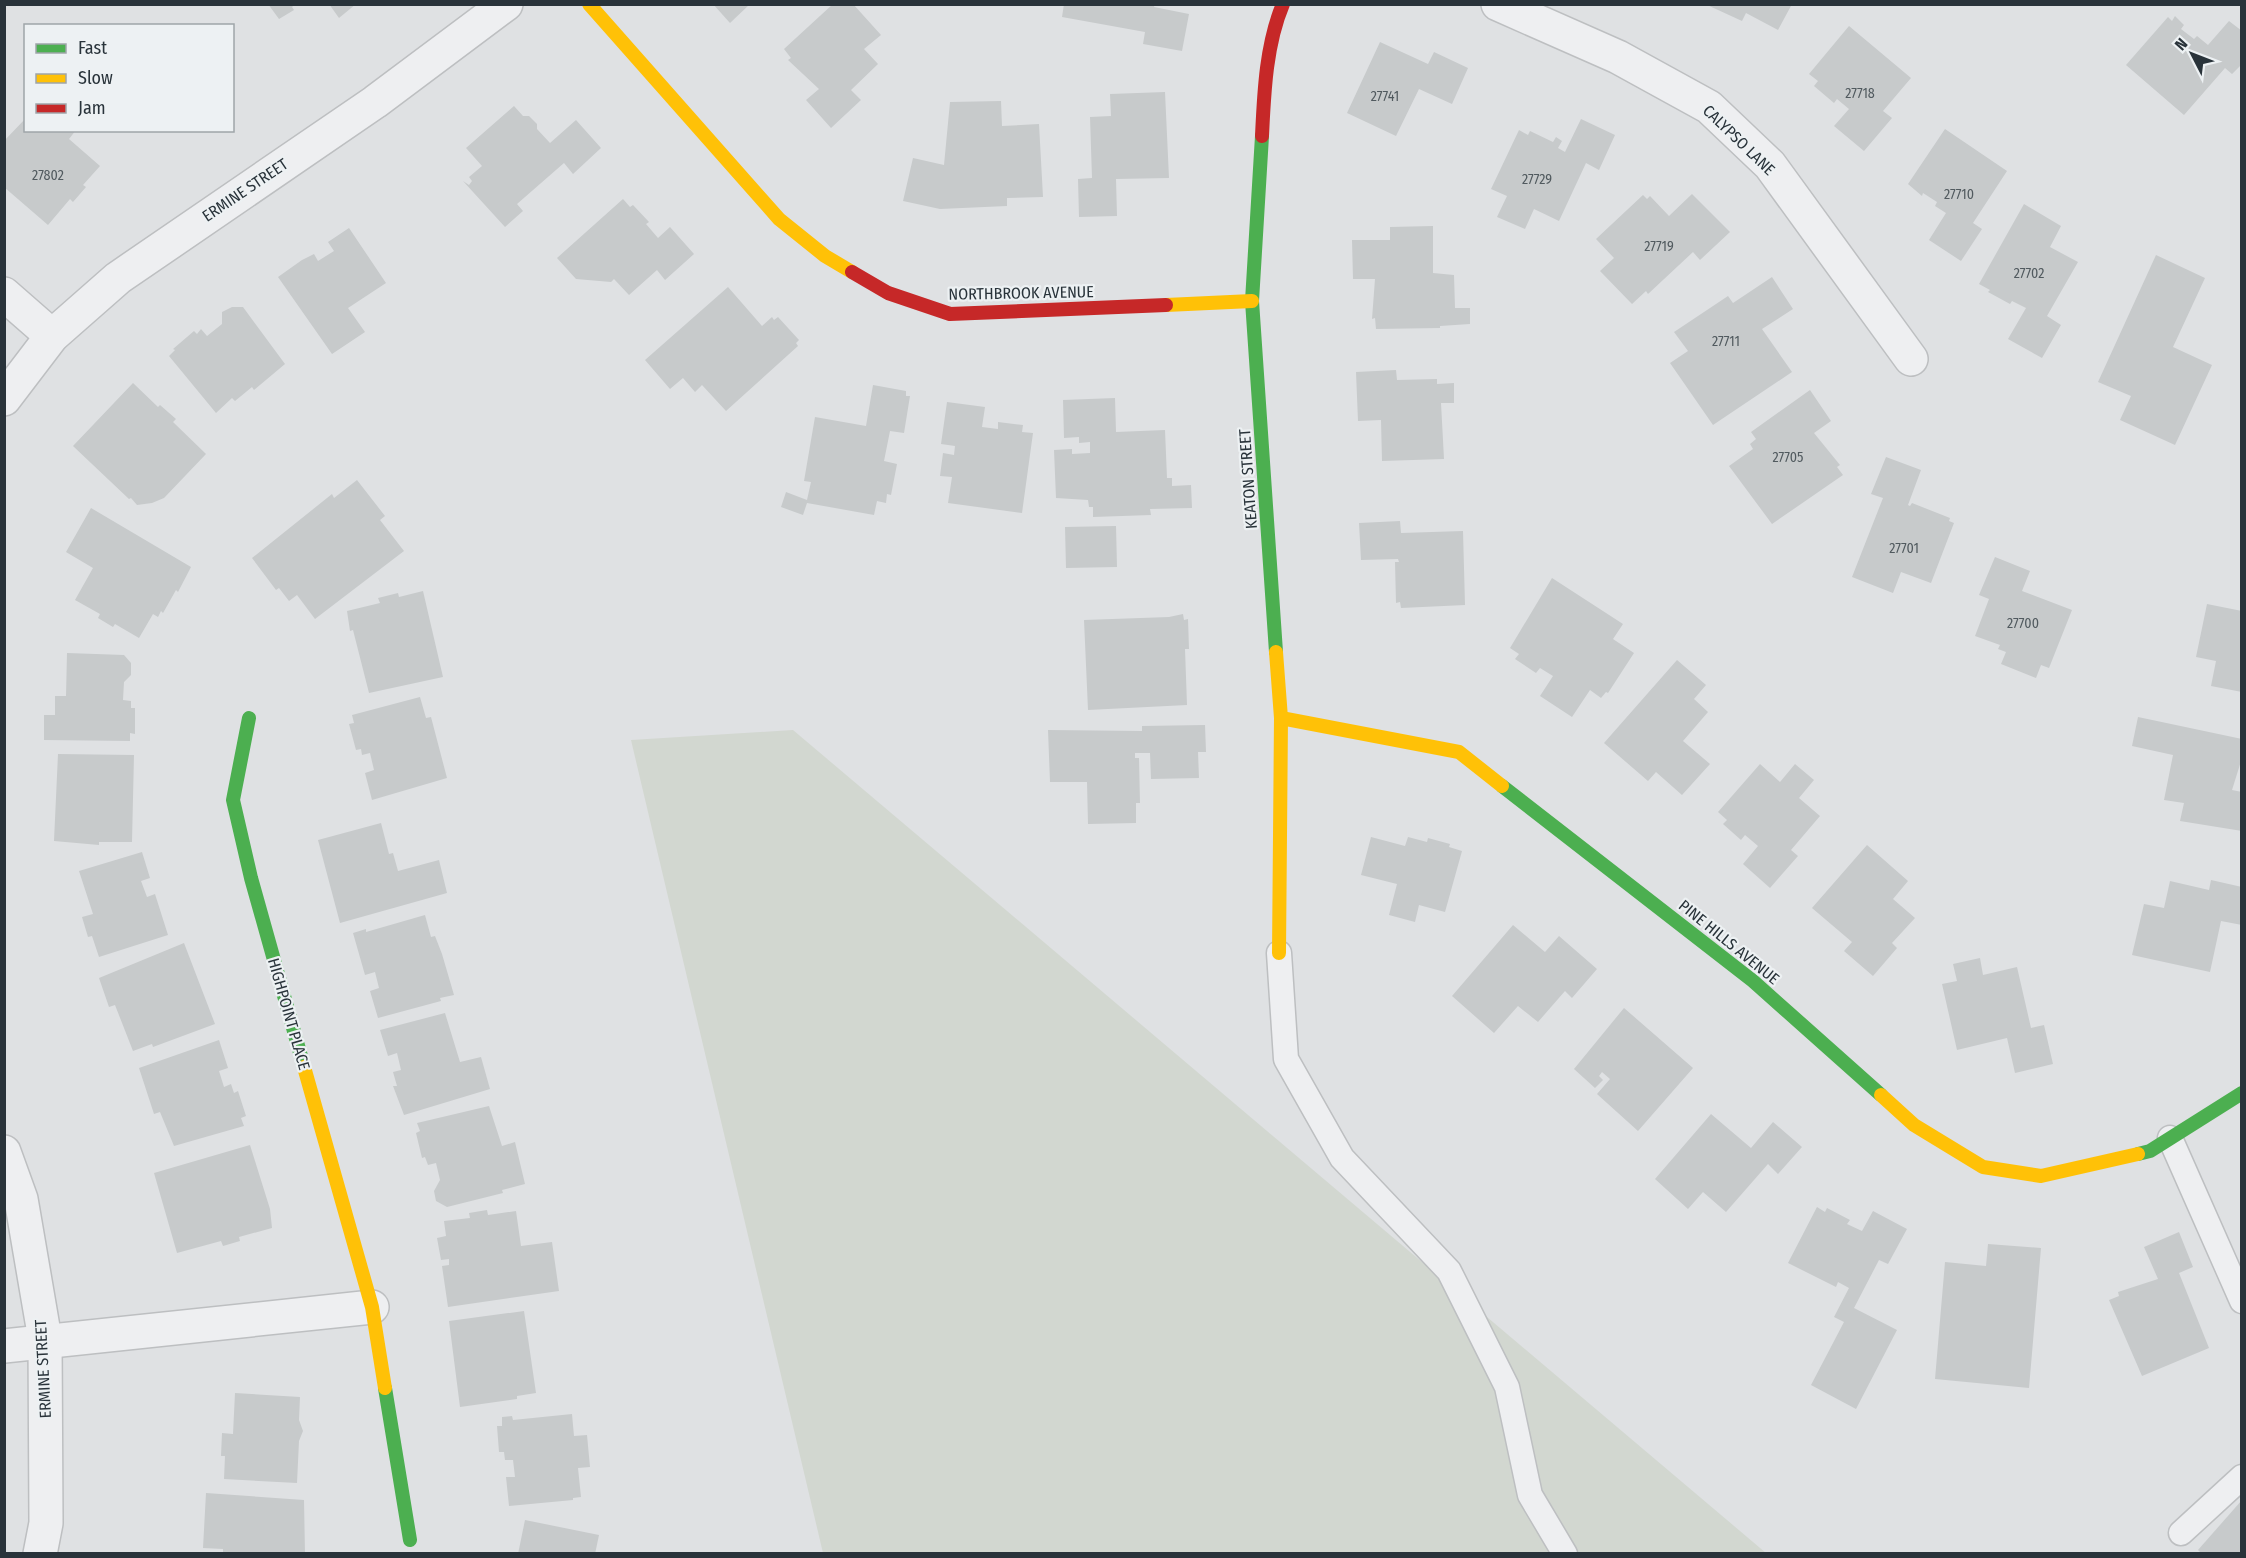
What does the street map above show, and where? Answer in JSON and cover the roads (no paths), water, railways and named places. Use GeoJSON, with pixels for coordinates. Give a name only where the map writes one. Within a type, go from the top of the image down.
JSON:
{"type":"FeatureCollection","features":[{"type":"Feature","properties":{"kind":"street","name":"ERMINE STREET"},"geometry":{"type":"LineString","coordinates":[[4,399],[52,336],[118,278],[375,102],[506,4]]}},
{"type":"Feature","properties":{"kind":"street","name":"NORTHBROOK AVENUE"},"geometry":{"type":"LineString","coordinates":[[589,4],[779,219],[825,256],[888,293],[950,314],[1252,302]]}},
{"type":"Feature","properties":{"kind":"street","name":"KEATON STREET"},"geometry":{"type":"LineString","coordinates":[[1279,953],[1281,718],[1252,302],[1264,96],[1276,21],[1283,4]]}},
{"type":"Feature","properties":{"kind":"street","name":"CALYPSO LANE"},"geometry":{"type":"LineString","coordinates":[[1498,4],[1618,57],[1709,107],[1770,165],[1911,359]]}},
{"type":"Feature","properties":{"kind":"street"},"geometry":{"type":"LineString","coordinates":[[4,294],[52,336]]}},
{"type":"Feature","properties":{"kind":"street","name":"HIGHPOINT PLACE"},"geometry":{"type":"LineString","coordinates":[[249,718],[232,800],[251,878],[372,1307],[410,1540]]}},
{"type":"Feature","properties":{"kind":"street","name":"PINE HILLS AVENUE"},"geometry":{"type":"LineString","coordinates":[[1281,718],[1459,752],[1753,981],[1914,1125],[1983,1167],[2041,1176],[2160,1144],[2241,1094]]}},
{"type":"Feature","properties":{"kind":"street","name":"ERMINE STREET"},"geometry":{"type":"LineString","coordinates":[[4,1152],[21,1199],[45,1340],[46,1523],[40,1554]]}},
{"type":"Feature","properties":{"kind":"street"},"geometry":{"type":"LineString","coordinates":[[4,1346],[372,1307]]}},
{"type":"Feature","properties":{"kind":"lane"},"geometry":{"type":"LineString","coordinates":[[1279,953],[1286,1059],[1342,1158],[1449,1271],[1507,1387],[1530,1495],[1565,1554]]}},
{"type":"Feature","properties":{"kind":"lane"},"geometry":{"type":"LineString","coordinates":[[2160,1144],[2241,1301]]}},
{"type":"Feature","properties":{"kind":"lane"},"geometry":{"type":"LineString","coordinates":[[2181,1533],[2241,1477]]}}]}
